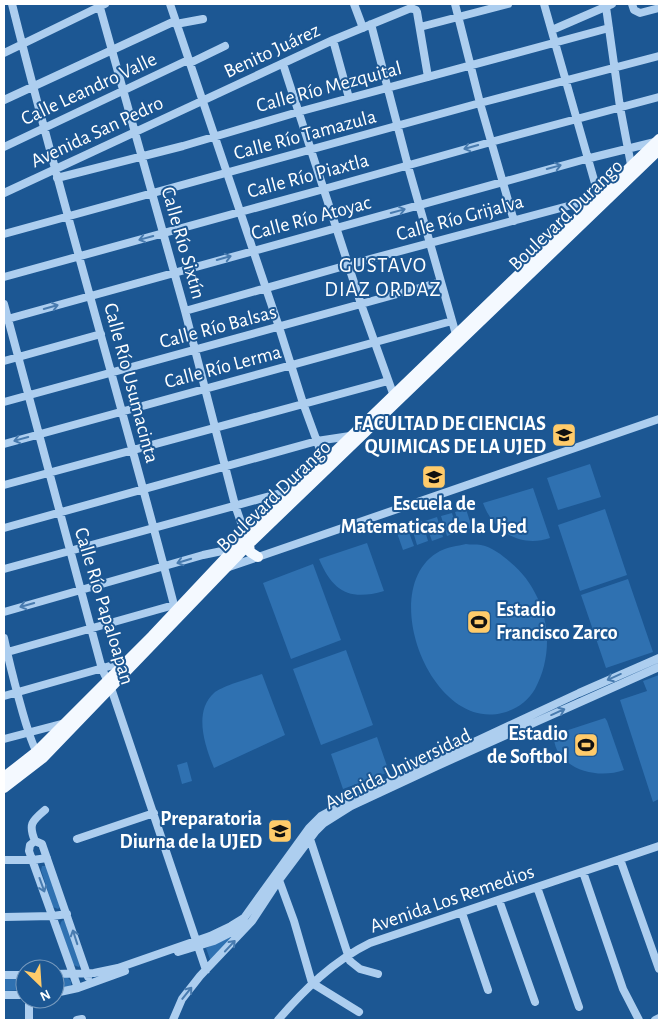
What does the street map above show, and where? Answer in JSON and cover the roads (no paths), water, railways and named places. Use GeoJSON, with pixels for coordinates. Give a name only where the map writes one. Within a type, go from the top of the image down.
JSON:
{"type":"FeatureCollection","features":[{"type":"Feature","properties":{"kind":"main road","name":"Boulevard Durango"},"geometry":{"type":"LineString","coordinates":[[4,788],[40,755],[110,684],[178,609],[248,541],[295,489],[326,465],[658,144]]}},
{"type":"Feature","properties":{"kind":"main road","name":"Boulevard Durango"},"geometry":{"type":"LineString","coordinates":[[221,568],[231,552],[248,541],[309,486],[350,436],[395,399]]}},
{"type":"Feature","properties":{"kind":"main road"},"geometry":{"type":"LineString","coordinates":[[248,541],[250,552],[258,557]]}},
{"type":"Feature","properties":{"kind":"main road","name":"Boulevard Durango"},"geometry":{"type":"LineString","coordinates":[[4,777],[40,755],[65,723],[110,684]]}},
{"type":"Feature","properties":{"kind":"street"},"geometry":{"type":"LineString","coordinates":[[4,7],[11,4]]}},
{"type":"Feature","properties":{"kind":"street","name":"Calle Río Usumacinta"},"geometry":{"type":"LineString","coordinates":[[11,4],[67,217],[101,334],[164,567],[178,609]]}},
{"type":"Feature","properties":{"kind":"street"},"geometry":{"type":"LineString","coordinates":[[170,4],[239,212],[280,327],[303,403],[326,465]]}},
{"type":"Feature","properties":{"kind":"street"},"geometry":{"type":"LineString","coordinates":[[354,4],[363,28]]}},
{"type":"Feature","properties":{"kind":"street"},"geometry":{"type":"LineString","coordinates":[[455,4],[480,103],[514,221]]}},
{"type":"Feature","properties":{"kind":"street"},"geometry":{"type":"LineString","coordinates":[[428,77],[420,27],[508,4]]}},
{"type":"Feature","properties":{"kind":"street"},"geometry":{"type":"LineString","coordinates":[[544,4],[600,202]]}},
{"type":"Feature","properties":{"kind":"street"},"geometry":{"type":"LineString","coordinates":[[632,4],[634,10],[640,13],[659,8]]}},
{"type":"Feature","properties":{"kind":"street"},"geometry":{"type":"LineString","coordinates":[[4,53],[101,5]]}},
{"type":"Feature","properties":{"kind":"street","name":"Calle Río Sixtín"},"geometry":{"type":"LineString","coordinates":[[101,5],[123,90],[186,311],[235,505],[248,541]]}},
{"type":"Feature","properties":{"kind":"street"},"geometry":{"type":"LineString","coordinates":[[552,30],[609,5],[609,28],[620,107],[632,170]]}},
{"type":"Feature","properties":{"kind":"street","name":"Benito Juárez"},"geometry":{"type":"LineString","coordinates":[[203,100],[333,40],[411,8],[417,12],[420,27]]}},
{"type":"Feature","properties":{"kind":"street"},"geometry":{"type":"LineString","coordinates":[[4,100],[112,49],[176,22],[202,19]]}},
{"type":"Feature","properties":{"kind":"street"},"geometry":{"type":"LineString","coordinates":[[371,24],[408,166],[457,338]]}},
{"type":"Feature","properties":{"kind":"street","name":"Calle Río Mezquital"},"geometry":{"type":"LineString","coordinates":[[58,178],[142,157],[298,112],[609,28]]}},
{"type":"Feature","properties":{"kind":"street"},"geometry":{"type":"LineString","coordinates":[[333,40],[349,98]]}},
{"type":"Feature","properties":{"kind":"street","name":"Calle Leandro Valle"},"geometry":{"type":"LineString","coordinates":[[4,147],[123,90],[226,46]]}},
{"type":"Feature","properties":{"kind":"street","name":"Calle Río Tamazula"},"geometry":{"type":"LineString","coordinates":[[4,234],[312,151],[480,103],[659,56]]}},
{"type":"Feature","properties":{"kind":"street"},"geometry":{"type":"LineString","coordinates":[[283,64],[361,304],[395,399]]}},
{"type":"Feature","properties":{"kind":"street","name":"Calle Río Piaxtla"},"geometry":{"type":"LineString","coordinates":[[4,277],[659,97]]}},
{"type":"Feature","properties":{"kind":"street","name":"Avenida San Pedro"},"geometry":{"type":"LineString","coordinates":[[4,193],[203,100]]}},
{"type":"Feature","properties":{"kind":"street","name":"Calle Río Atoyac"},"geometry":{"type":"LineString","coordinates":[[6,319],[586,158],[627,148],[658,144]]}},
{"type":"Feature","properties":{"kind":"street","name":"Calle Río Grijalva"},"geometry":{"type":"LineString","coordinates":[[186,311],[514,221],[600,202]]}},
{"type":"Feature","properties":{"kind":"street","name":"Calle Río Balsas"},"geometry":{"type":"LineString","coordinates":[[4,402],[441,282]]}},
{"type":"Feature","properties":{"kind":"street","name":"Calle Río Papaloapan"},"geometry":{"type":"LineString","coordinates":[[4,304],[6,319],[18,357],[102,669],[110,684],[206,970]]}},
{"type":"Feature","properties":{"kind":"street","name":"Calle Río Lerma"},"geometry":{"type":"LineString","coordinates":[[4,444],[452,321]]}},
{"type":"Feature","properties":{"kind":"street"},"geometry":{"type":"LineString","coordinates":[[4,361],[101,334]]}},
{"type":"Feature","properties":{"kind":"street"},"geometry":{"type":"LineString","coordinates":[[4,486],[388,381]]}},
{"type":"Feature","properties":{"kind":"street"},"geometry":{"type":"LineString","coordinates":[[221,568],[258,557],[659,419]]}},
{"type":"Feature","properties":{"kind":"street"},"geometry":{"type":"LineString","coordinates":[[4,528],[317,441],[350,436]]}},
{"type":"Feature","properties":{"kind":"street"},"geometry":{"type":"LineString","coordinates":[[4,569],[309,486]]}},
{"type":"Feature","properties":{"kind":"street"},"geometry":{"type":"LineString","coordinates":[[4,612],[213,552],[231,552]]}},
{"type":"Feature","properties":{"kind":"street"},"geometry":{"type":"LineString","coordinates":[[6,653],[90,629],[178,609]]}},
{"type":"Feature","properties":{"kind":"street"},"geometry":{"type":"LineString","coordinates":[[4,638],[6,653],[19,692],[28,732],[40,755]]}},
{"type":"Feature","properties":{"kind":"street","name":"Avenida Universidad"},"geometry":{"type":"LineString","coordinates":[[173,1020],[182,999],[324,823],[351,806],[659,658]]}},
{"type":"Feature","properties":{"kind":"street"},"geometry":{"type":"LineString","coordinates":[[4,696],[131,662]]}},
{"type":"Feature","properties":{"kind":"street","name":"Avenida Universidad"},"geometry":{"type":"LineString","coordinates":[[248,919],[304,834],[313,822],[321,816],[404,774],[659,667]]}},
{"type":"Feature","properties":{"kind":"street"},"geometry":{"type":"LineString","coordinates":[[4,739],[65,723]]}},
{"type":"Feature","properties":{"kind":"street"},"geometry":{"type":"LineString","coordinates":[[35,841],[31,830],[32,825],[46,810]]}},
{"type":"Feature","properties":{"kind":"street"},"geometry":{"type":"LineString","coordinates":[[77,839],[154,813]]}},
{"type":"Feature","properties":{"kind":"street"},"geometry":{"type":"LineString","coordinates":[[310,839],[348,956],[352,963],[360,968],[378,974]]}},
{"type":"Feature","properties":{"kind":"street"},"geometry":{"type":"LineString","coordinates":[[35,841],[41,843],[47,858],[91,983]]}},
{"type":"Feature","properties":{"kind":"street"},"geometry":{"type":"LineString","coordinates":[[35,841],[29,847],[78,988]]}},
{"type":"Feature","properties":{"kind":"street","name":"Avenida Los Remedios"},"geometry":{"type":"LineString","coordinates":[[278,1020],[312,983],[348,956],[370,943],[659,846]]}},
{"type":"Feature","properties":{"kind":"street"},"geometry":{"type":"LineString","coordinates":[[4,860],[47,858]]}},
{"type":"Feature","properties":{"kind":"street"},"geometry":{"type":"LineString","coordinates":[[620,859],[659,969]]}},
{"type":"Feature","properties":{"kind":"street"},"geometry":{"type":"LineString","coordinates":[[583,872],[622,989],[639,1020]]}},
{"type":"Feature","properties":{"kind":"street"},"geometry":{"type":"LineString","coordinates":[[279,880],[294,921],[312,983],[359,1012]]}},
{"type":"Feature","properties":{"kind":"street"},"geometry":{"type":"LineString","coordinates":[[537,887],[579,1006]]}},
{"type":"Feature","properties":{"kind":"street"},"geometry":{"type":"LineString","coordinates":[[499,900],[535,1002]]}},
{"type":"Feature","properties":{"kind":"street"},"geometry":{"type":"LineString","coordinates":[[462,913],[488,990]]}},
{"type":"Feature","properties":{"kind":"street"},"geometry":{"type":"LineString","coordinates":[[4,918],[67,914]]}},
{"type":"Feature","properties":{"kind":"street"},"geometry":{"type":"LineString","coordinates":[[65,973],[118,968],[220,938],[248,919]]}},
{"type":"Feature","properties":{"kind":"street"},"geometry":{"type":"LineString","coordinates":[[65,991],[78,988],[198,943]]}},
{"type":"Feature","properties":{"kind":"street"},"geometry":{"type":"LineString","coordinates":[[655,1020],[659,1018]]}},
{"type":"Feature","properties":{"kind":"place","name":"FACULTAD DE CIENCIAS QUIMICAS DE LA UJED"},"geometry":{"type":"Point","coordinates":[564,435]}},
{"type":"Feature","properties":{"kind":"place","name":"Escuela de Matematicas de la Ujed"},"geometry":{"type":"Point","coordinates":[434,477]}},
{"type":"Feature","properties":{"kind":"place","name":"Estadio Francisco Zarco"},"geometry":{"type":"Point","coordinates":[479,622]}},
{"type":"Feature","properties":{"kind":"place","name":"Estadio de Softbol"},"geometry":{"type":"Point","coordinates":[586,745]}},
{"type":"Feature","properties":{"kind":"place","name":"Preparatoria Diurna de la UJED"},"geometry":{"type":"Point","coordinates":[280,831]}},
{"type":"Feature","properties":{"kind":"district","name":"GUSTAVO DIAZ ORDAZ"},"geometry":{"type":"Point","coordinates":[383,277]}}]}
